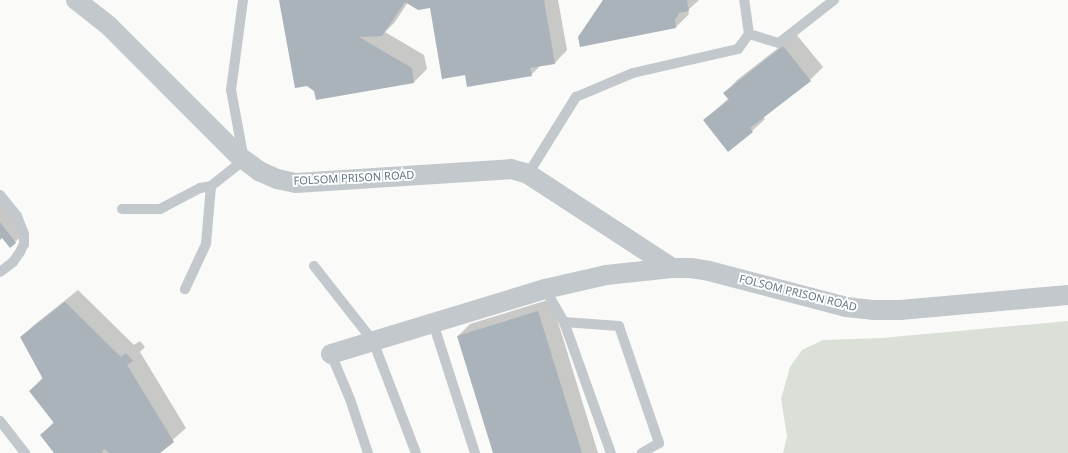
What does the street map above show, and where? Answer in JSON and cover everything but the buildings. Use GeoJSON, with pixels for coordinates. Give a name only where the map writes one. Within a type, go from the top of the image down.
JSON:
{"type":"FeatureCollection","features":[{"type":"Feature","properties":{"kind":"street","name":"FOLSOM PRISON ROAD"},"geometry":{"type":"LineString","coordinates":[[76,0],[109,26],[244,160],[259,171],[277,179],[296,183],[492,169],[511,169],[528,174],[672,268]]}},
{"type":"Feature","properties":{"kind":"street","name":"FOLSOM PRISON ROAD"},"geometry":{"type":"LineString","coordinates":[[331,354],[545,289],[606,275],[672,268],[691,268],[708,271],[846,307],[873,310],[900,310],[1068,295]]}},
{"type":"Feature","properties":{"kind":"lane"},"geometry":{"type":"LineString","coordinates":[[122,209],[160,209],[200,188],[211,186],[244,160],[231,90],[244,0]]}},
{"type":"Feature","properties":{"kind":"lane"},"geometry":{"type":"LineString","coordinates":[[528,174],[576,97],[633,73],[738,49],[749,34],[744,0]]}},
{"type":"Feature","properties":{"kind":"lane"},"geometry":{"type":"LineString","coordinates":[[749,34],[779,42],[834,0]]}},
{"type":"Feature","properties":{"kind":"lane"},"geometry":{"type":"LineString","coordinates":[[185,289],[206,244],[211,186]]}},
{"type":"Feature","properties":{"kind":"lane"},"geometry":{"type":"LineString","coordinates":[[0,195],[16,216],[24,234],[24,244],[20,252],[13,262],[0,272]]}},
{"type":"Feature","properties":{"kind":"lane"},"geometry":{"type":"LineString","coordinates":[[314,266],[373,341],[416,453]]}},
{"type":"Feature","properties":{"kind":"lane"},"geometry":{"type":"LineString","coordinates":[[545,289],[564,322],[611,453]]}},
{"type":"Feature","properties":{"kind":"lane"},"geometry":{"type":"LineString","coordinates":[[564,322],[619,326],[659,443],[642,453]]}},
{"type":"Feature","properties":{"kind":"lane"},"geometry":{"type":"LineString","coordinates":[[433,323],[475,453]]}},
{"type":"Feature","properties":{"kind":"lane"},"geometry":{"type":"LineString","coordinates":[[331,354],[350,399],[368,453]]}},
{"type":"Feature","properties":{"kind":"lane"},"geometry":{"type":"LineString","coordinates":[[0,421],[26,453]]}},
{"type":"Feature","properties":{"kind":"shaded area"},"geometry":{"type":"Polygon","coordinates":[[[1068,321],[1068,453],[783,453],[787,436],[781,399],[790,367],[802,350],[823,340],[882,338],[1068,321]]]}}]}
